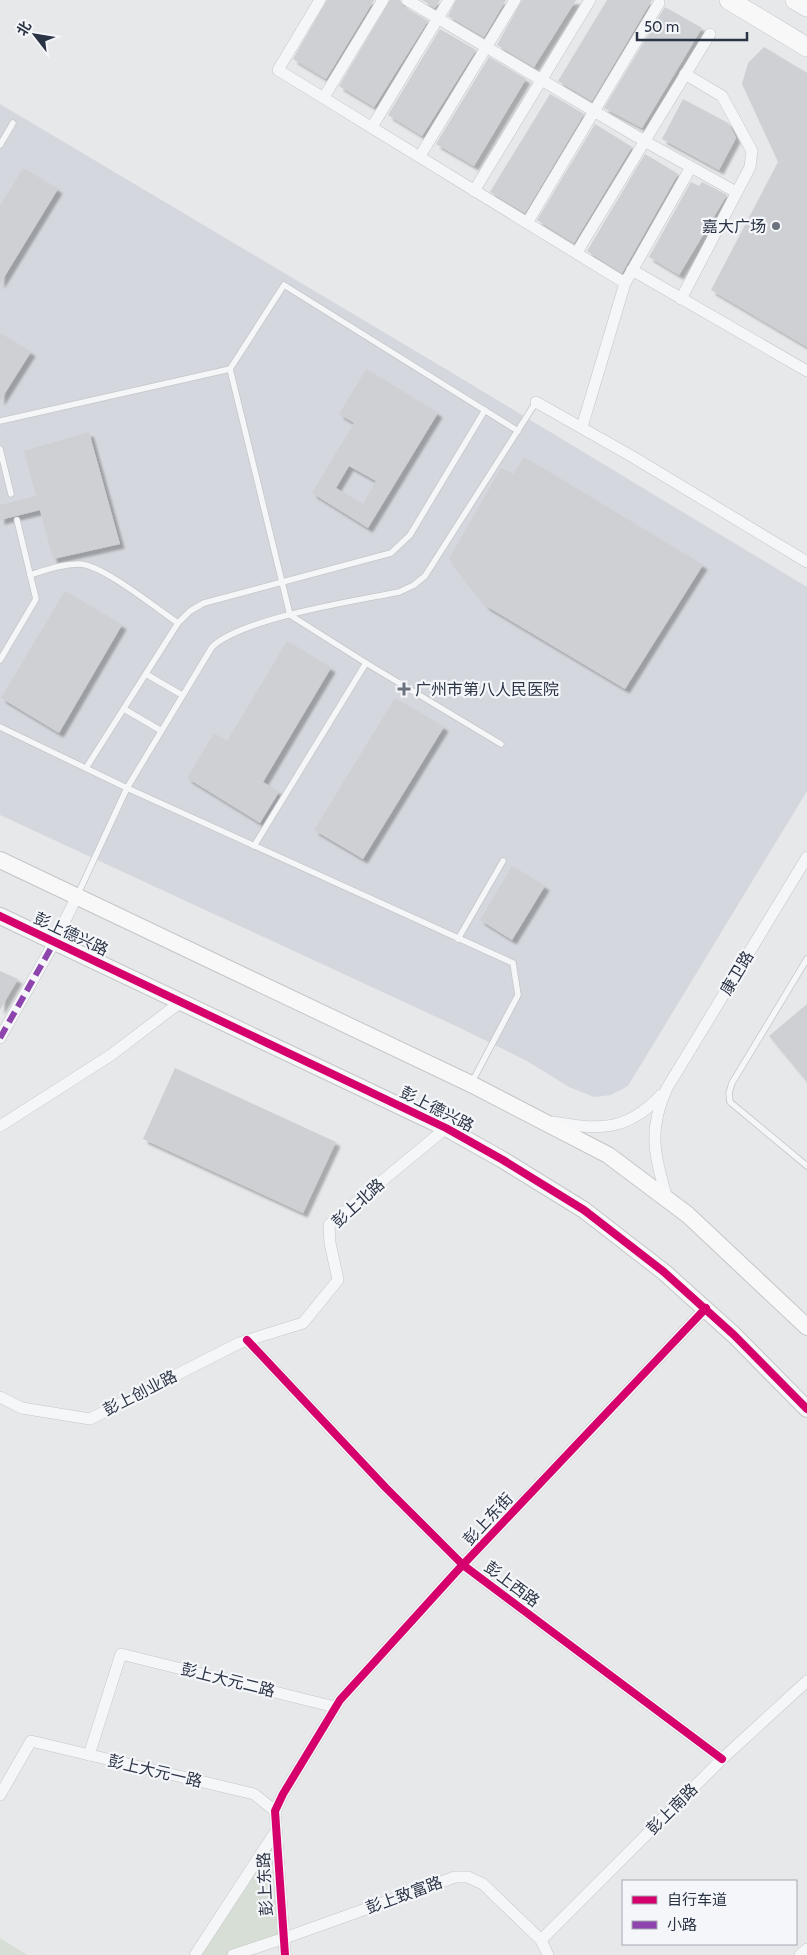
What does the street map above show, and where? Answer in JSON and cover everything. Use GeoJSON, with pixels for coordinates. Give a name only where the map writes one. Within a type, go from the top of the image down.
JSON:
{"type":"FeatureCollection","features":[{"type":"Feature","properties":{"kind":"main road"},"geometry":{"type":"LineString","coordinates":[[729,0],[807,47]]}},
{"type":"Feature","properties":{"kind":"main road"},"geometry":{"type":"LineString","coordinates":[[795,0],[807,7]]}},
{"type":"Feature","properties":{"kind":"street"},"geometry":{"type":"LineString","coordinates":[[320,0],[278,70],[474,191],[578,252],[625,283]]}},
{"type":"Feature","properties":{"kind":"street"},"geometry":{"type":"LineString","coordinates":[[324,97],[382,0]]}},
{"type":"Feature","properties":{"kind":"street"},"geometry":{"type":"LineString","coordinates":[[407,0],[646,142],[736,192]]}},
{"type":"Feature","properties":{"kind":"street"},"geometry":{"type":"LineString","coordinates":[[372,127],[449,0]]}},
{"type":"Feature","properties":{"kind":"street"},"geometry":{"type":"LineString","coordinates":[[420,156],[515,0]]}},
{"type":"Feature","properties":{"kind":"street"},"geometry":{"type":"LineString","coordinates":[[474,191],[590,0]]}},
{"type":"Feature","properties":{"kind":"street"},"geometry":{"type":"LineString","coordinates":[[527,223],[659,3]]}},
{"type":"Feature","properties":{"kind":"street"},"geometry":{"type":"LineString","coordinates":[[578,252],[710,34]]}},
{"type":"Feature","properties":{"kind":"street"},"geometry":{"type":"LineString","coordinates":[[681,299],[750,167],[752,151],[722,96],[686,74]]}},
{"type":"Feature","properties":{"kind":"street"},"geometry":{"type":"LineString","coordinates":[[582,427],[625,283],[691,167]]}},
{"type":"Feature","properties":{"kind":"street"},"geometry":{"type":"LineString","coordinates":[[632,270],[807,371]]}},
{"type":"Feature","properties":{"kind":"street"},"geometry":{"type":"LineString","coordinates":[[536,402],[582,427],[807,562]]}},
{"type":"Feature","properties":{"kind":"street","name":"康卫路"},"geometry":{"type":"LineString","coordinates":[[667,1088],[807,857]]}},
{"type":"Feature","properties":{"kind":"street"},"geometry":{"type":"LineString","coordinates":[[0,860],[76,898],[471,1084],[608,1155],[688,1215],[807,1327]]}},
{"type":"Feature","properties":{"kind":"street"},"geometry":{"type":"LineString","coordinates":[[0,1038],[55,941],[76,898]]}},
{"type":"Feature","properties":{"kind":"street","name":"彭上德兴路"},"geometry":{"type":"LineString","coordinates":[[0,916],[446,1128],[503,1160],[584,1210],[664,1272],[706,1308],[807,1409]]}},
{"type":"Feature","properties":{"kind":"street"},"geometry":{"type":"LineString","coordinates":[[0,1126],[118,1049],[182,1001]]}},
{"type":"Feature","properties":{"kind":"street"},"geometry":{"type":"LineString","coordinates":[[544,1121],[593,1128],[623,1123],[649,1108],[667,1088]]}},
{"type":"Feature","properties":{"kind":"street"},"geometry":{"type":"LineString","coordinates":[[667,1088],[660,1103],[654,1128],[658,1166],[667,1199]]}},
{"type":"Feature","properties":{"kind":"street","name":"彭上北路"},"geometry":{"type":"LineString","coordinates":[[247,1340],[303,1323],[338,1280],[328,1225],[446,1128]]}},
{"type":"Feature","properties":{"kind":"street","name":"彭上东街"},"geometry":{"type":"LineString","coordinates":[[275,1811],[335,1707],[463,1565],[706,1308]]}},
{"type":"Feature","properties":{"kind":"street","name":"彭上创业路"},"geometry":{"type":"LineString","coordinates":[[0,1396],[22,1408],[90,1419],[247,1340]]}},
{"type":"Feature","properties":{"kind":"street","name":"彭上西路"},"geometry":{"type":"LineString","coordinates":[[247,1340],[386,1488],[463,1565],[722,1759]]}},
{"type":"Feature","properties":{"kind":"street","name":"彭上大元二路"},"geometry":{"type":"LineString","coordinates":[[89,1755],[121,1654],[335,1707]]}},
{"type":"Feature","properties":{"kind":"street","name":"彭上南路"},"geometry":{"type":"LineString","coordinates":[[541,1940],[722,1759],[807,1682]]}},
{"type":"Feature","properties":{"kind":"street","name":"彭上大元一路"},"geometry":{"type":"LineString","coordinates":[[0,1795],[31,1741],[254,1794],[275,1811]]}},
{"type":"Feature","properties":{"kind":"street","name":"彭上东路"},"geometry":{"type":"LineString","coordinates":[[275,1811],[282,1939],[285,1955]]}},
{"type":"Feature","properties":{"kind":"street"},"geometry":{"type":"LineString","coordinates":[[195,1955],[276,1831]]}},
{"type":"Feature","properties":{"kind":"street","name":"彭上致富路"},"geometry":{"type":"LineString","coordinates":[[233,1955],[455,1877],[468,1876],[483,1884],[541,1940],[548,1955]]}},
{"type":"Feature","properties":{"kind":"street"},"geometry":{"type":"LineString","coordinates":[[800,1955],[807,1949]]}},
{"type":"Feature","properties":{"kind":"lane"},"geometry":{"type":"LineString","coordinates":[[0,145],[13,123]]}},
{"type":"Feature","properties":{"kind":"lane"},"geometry":{"type":"LineString","coordinates":[[0,421],[230,369],[284,285],[518,431]]}},
{"type":"Feature","properties":{"kind":"lane"},"geometry":{"type":"LineString","coordinates":[[230,369],[284,583],[290,615],[366,664],[501,744]]}},
{"type":"Feature","properties":{"kind":"lane"},"geometry":{"type":"LineString","coordinates":[[76,898],[127,788],[160,730],[212,647],[220,639],[290,615],[399,592],[414,585],[425,576],[536,402]]}},
{"type":"Feature","properties":{"kind":"lane"},"geometry":{"type":"LineString","coordinates":[[86,768],[178,623],[204,604],[379,558],[400,546],[410,535],[485,410]]}},
{"type":"Feature","properties":{"kind":"lane"},"geometry":{"type":"LineString","coordinates":[[0,449],[11,494]]}},
{"type":"Feature","properties":{"kind":"lane"},"geometry":{"type":"LineString","coordinates":[[0,660],[36,599],[17,520]]}},
{"type":"Feature","properties":{"kind":"lane"},"geometry":{"type":"LineString","coordinates":[[30,576],[60,566],[81,564],[97,568],[178,623]]}},
{"type":"Feature","properties":{"kind":"lane"},"geometry":{"type":"LineString","coordinates":[[254,846],[366,664]]}},
{"type":"Feature","properties":{"kind":"lane"},"geometry":{"type":"LineString","coordinates":[[146,674],[182,695]]}},
{"type":"Feature","properties":{"kind":"lane"},"geometry":{"type":"LineString","coordinates":[[124,709],[160,730]]}},
{"type":"Feature","properties":{"kind":"lane"},"geometry":{"type":"LineString","coordinates":[[0,727],[127,788],[513,963],[518,995],[471,1084]]}},
{"type":"Feature","properties":{"kind":"lane"},"geometry":{"type":"LineString","coordinates":[[458,939],[503,862]]}},
{"type":"Feature","properties":{"kind":"lane"},"geometry":{"type":"LineString","coordinates":[[807,959],[732,1083],[729,1093],[730,1102],[807,1166]]}},
{"type":"Feature","properties":{"kind":"shaded area","name":"广州市第八人民医院"},"geometry":{"type":"Polygon","coordinates":[[[0,104],[807,587],[807,791],[628,1086],[611,1095],[594,1097],[569,1087],[527,1061],[458,1027],[0,815],[0,104]]]}},
{"type":"Feature","properties":{"kind":"shaded area"},"geometry":{"type":"Polygon","coordinates":[[[276,1831],[282,1939],[233,1955],[195,1955],[276,1831]]]}},
{"type":"Feature","properties":{"kind":"shaded area"},"geometry":{"type":"Polygon","coordinates":[[[0,1938],[27,1955],[0,1955],[0,1938]]]}},
{"type":"Feature","properties":{"kind":"building"},"geometry":{"type":"Polygon","coordinates":[[[327,0],[374,0],[326,79],[293,59],[327,0]]]}},
{"type":"Feature","properties":{"kind":"building"},"geometry":{"type":"Polygon","coordinates":[[[390,0],[400,0],[403,6],[428,21],[374,107],[339,86],[390,0]]]}},
{"type":"Feature","properties":{"kind":"building"},"geometry":{"type":"Polygon","coordinates":[[[422,0],[440,0],[435,8],[422,0]]]}},
{"type":"Feature","properties":{"kind":"building"},"geometry":{"type":"Polygon","coordinates":[[[456,0],[506,0],[484,37],[448,16],[456,0]]]}},
{"type":"Feature","properties":{"kind":"building"},"geometry":{"type":"Polygon","coordinates":[[[522,0],[576,0],[534,67],[497,45],[522,0]]]}},
{"type":"Feature","properties":{"kind":"building"},"geometry":{"type":"Polygon","coordinates":[[[607,0],[652,0],[592,101],[558,81],[607,0]]]}},
{"type":"Feature","properties":{"kind":"building"},"geometry":{"type":"Polygon","coordinates":[[[665,7],[702,28],[642,128],[604,108],[665,7]]]}},
{"type":"Feature","properties":{"kind":"building"},"geometry":{"type":"Polygon","coordinates":[[[440,29],[476,50],[422,136],[388,115],[440,29]]]}},
{"type":"Feature","properties":{"kind":"building","name":"嘉大广场"},"geometry":{"type":"Polygon","coordinates":[[[764,47],[807,73],[807,347],[711,290],[778,162],[742,84],[748,63],[764,47]]]}},
{"type":"Feature","properties":{"kind":"building"},"geometry":{"type":"Polygon","coordinates":[[[489,57],[526,79],[474,166],[436,144],[489,57]]]}},
{"type":"Feature","properties":{"kind":"building"},"geometry":{"type":"Polygon","coordinates":[[[550,94],[584,114],[525,213],[490,192],[550,94]]]}},
{"type":"Feature","properties":{"kind":"building"},"geometry":{"type":"Polygon","coordinates":[[[683,99],[728,123],[736,138],[719,170],[662,139],[683,99]]]}},
{"type":"Feature","properties":{"kind":"building"},"geometry":{"type":"Polygon","coordinates":[[[595,124],[632,147],[574,243],[537,220],[595,124]]]}},
{"type":"Feature","properties":{"kind":"building"},"geometry":{"type":"Polygon","coordinates":[[[645,154],[678,174],[622,273],[587,251],[645,154]]]}},
{"type":"Feature","properties":{"kind":"building"},"geometry":{"type":"Polygon","coordinates":[[[23,168],[58,189],[0,284],[0,206],[23,168]]]}},
{"type":"Feature","properties":{"kind":"building"},"geometry":{"type":"Polygon","coordinates":[[[691,182],[699,186],[702,182],[727,195],[679,275],[649,257],[691,182]]]}},
{"type":"Feature","properties":{"kind":"building"},"geometry":{"type":"Polygon","coordinates":[[[0,333],[31,352],[0,401],[0,333]]]}},
{"type":"Feature","properties":{"kind":"building"},"geometry":{"type":"Polygon","coordinates":[[[366,369],[438,413],[368,528],[312,493],[354,423],[339,414],[366,369]],[[349,466],[336,488],[363,504],[376,481],[349,466]]]}},
{"type":"Feature","properties":{"kind":"building"},"geometry":{"type":"Polygon","coordinates":[[[89,432],[120,544],[53,559],[40,510],[0,520],[0,505],[36,496],[24,451],[89,432]]]}},
{"type":"Feature","properties":{"kind":"building"},"geometry":{"type":"Polygon","coordinates":[[[524,457],[703,565],[625,689],[486,606],[449,559],[501,468],[513,474],[524,457]]]}},
{"type":"Feature","properties":{"kind":"building"},"geometry":{"type":"Polygon","coordinates":[[[65,591],[122,625],[59,733],[1,698],[65,591]]]}},
{"type":"Feature","properties":{"kind":"building"},"geometry":{"type":"Polygon","coordinates":[[[287,641],[331,668],[263,782],[279,792],[260,823],[187,778],[214,733],[227,741],[287,641]]]}},
{"type":"Feature","properties":{"kind":"building"},"geometry":{"type":"Polygon","coordinates":[[[395,698],[444,727],[363,859],[314,830],[395,698]]]}},
{"type":"Feature","properties":{"kind":"building"},"geometry":{"type":"Polygon","coordinates":[[[512,866],[545,886],[512,940],[480,920],[512,866]]]}},
{"type":"Feature","properties":{"kind":"building"},"geometry":{"type":"Polygon","coordinates":[[[0,971],[18,979],[0,1010],[0,971]]]}},
{"type":"Feature","properties":{"kind":"building"},"geometry":{"type":"Polygon","coordinates":[[[807,1004],[807,1082],[769,1036],[807,1004]]]}},
{"type":"Feature","properties":{"kind":"building"},"geometry":{"type":"Polygon","coordinates":[[[175,1068],[336,1142],[303,1213],[143,1139],[175,1068]]]}},
{"type":"Feature","properties":{"kind":"marked path"},"geometry":{"type":"LineString","coordinates":[[0,1038],[55,941]]}},
{"type":"Feature","properties":{"kind":"cycle path"},"geometry":{"type":"LineString","coordinates":[[0,916],[446,1128],[503,1160],[584,1210],[664,1272],[734,1335],[807,1409]]}},
{"type":"Feature","properties":{"kind":"cycle path"},"geometry":{"type":"LineString","coordinates":[[285,1955],[275,1811],[283,1794],[340,1700],[457,1571],[706,1308]]}},
{"type":"Feature","properties":{"kind":"cycle path"},"geometry":{"type":"LineString","coordinates":[[247,1340],[386,1488],[463,1565],[722,1759]]}},
{"type":"Feature","properties":{"kind":"place","name":"嘉大广场"},"geometry":{"type":"Point","coordinates":[776,226]}},
{"type":"Feature","properties":{"kind":"place","name":"广州市第八人民医院"},"geometry":{"type":"Point","coordinates":[404,689]}}]}
